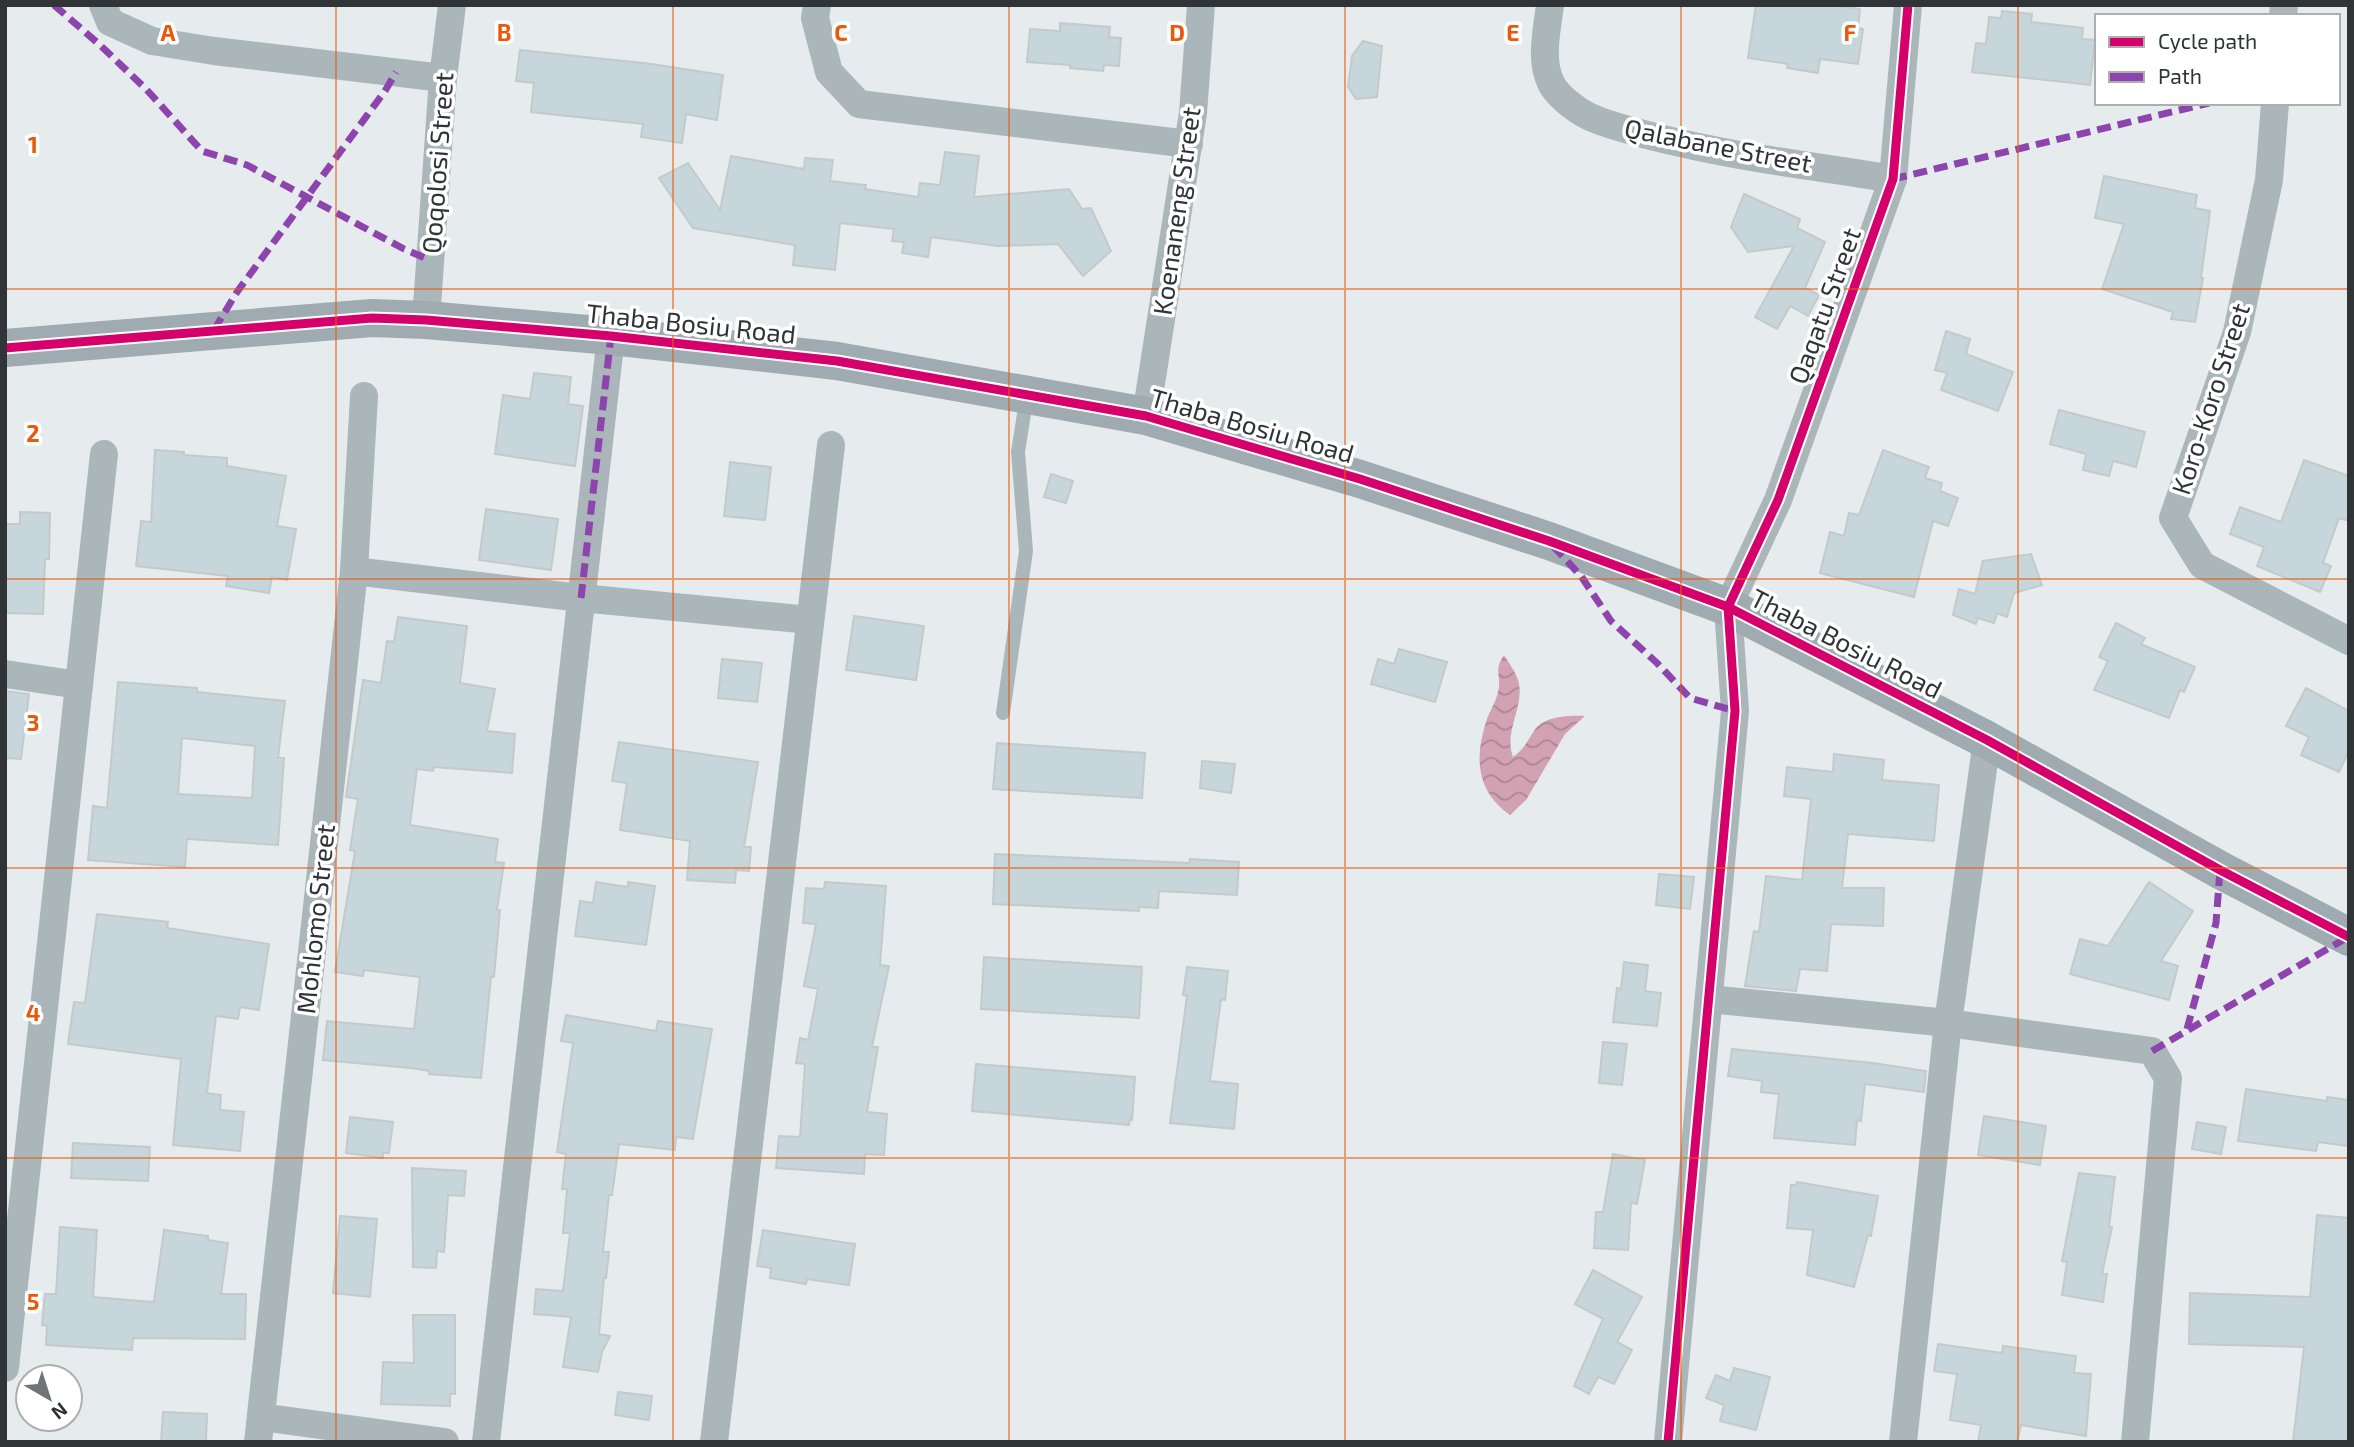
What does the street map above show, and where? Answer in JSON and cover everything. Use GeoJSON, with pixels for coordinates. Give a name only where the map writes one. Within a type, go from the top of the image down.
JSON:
{"type":"FeatureCollection","features":[{"type":"Feature","properties":{"kind":"street"},"geometry":{"type":"LineString","coordinates":[[103,5],[110,22],[152,41],[443,78]]}},
{"type":"Feature","properties":{"kind":"street","name":"Qoqolosi Street"},"geometry":{"type":"LineString","coordinates":[[426,320],[443,78],[452,5]]}},
{"type":"Feature","properties":{"kind":"street"},"geometry":{"type":"LineString","coordinates":[[817,5],[816,18],[829,72],[859,104],[1189,144]]}},
{"type":"Feature","properties":{"kind":"street","name":"Koenaneng Street"},"geometry":{"type":"LineString","coordinates":[[1146,416],[1189,144],[1201,5]]}},
{"type":"Feature","properties":{"kind":"street","name":"Qalabane Street"},"geometry":{"type":"LineString","coordinates":[[1550,5],[1545,57],[1548,73],[1553,86],[1587,116],[1694,147],[1893,179]]}},
{"type":"Feature","properties":{"kind":"street","name":"Qaqatu Street"},"geometry":{"type":"LineString","coordinates":[[1728,607],[1778,500],[1893,179],[1909,5]]}},
{"type":"Feature","properties":{"kind":"street","name":"Koro-Koro Street"},"geometry":{"type":"LineString","coordinates":[[2276,105],[2269,180],[2237,331],[2174,518],[2202,565],[2349,641]]}},
{"type":"Feature","properties":{"kind":"street","name":"Thaba Bosiu Road"},"geometry":{"type":"LineString","coordinates":[[5,348],[372,318],[426,320],[611,335],[836,361],[1146,416],[1360,479],[1549,541],[1728,607],[1987,740],[2220,870],[2349,937]]}},
{"type":"Feature","properties":{"kind":"street"},"geometry":{"type":"LineString","coordinates":[[486,1442],[611,335]]}},
{"type":"Feature","properties":{"kind":"street","name":"Mohlomo Street"},"geometry":{"type":"LineString","coordinates":[[260,1429],[354,571],[365,396]]}},
{"type":"Feature","properties":{"kind":"street"},"geometry":{"type":"LineString","coordinates":[[714,1442],[831,445]]}},
{"type":"Feature","properties":{"kind":"street"},"geometry":{"type":"LineString","coordinates":[[5,1368],[104,454]]}},
{"type":"Feature","properties":{"kind":"street"},"geometry":{"type":"LineString","coordinates":[[354,571],[582,598],[810,620]]}},
{"type":"Feature","properties":{"kind":"street"},"geometry":{"type":"LineString","coordinates":[[1668,1442],[1735,711],[1728,607]]}},
{"type":"Feature","properties":{"kind":"street"},"geometry":{"type":"LineString","coordinates":[[5,674],[79,685]]}},
{"type":"Feature","properties":{"kind":"street"},"geometry":{"type":"LineString","coordinates":[[1903,1442],[1948,1023],[1987,740]]}},
{"type":"Feature","properties":{"kind":"street"},"geometry":{"type":"LineString","coordinates":[[1709,999],[1948,1023],[2152,1051],[2168,1078],[2135,1442]]}},
{"type":"Feature","properties":{"kind":"street"},"geometry":{"type":"LineString","coordinates":[[260,1429],[445,1442]]}},
{"type":"Feature","properties":{"kind":"lane"},"geometry":{"type":"LineString","coordinates":[[1003,713],[1026,551],[1018,453],[1027,395]]}},
{"type":"Feature","properties":{"kind":"water"},"geometry":{"type":"Polygon","coordinates":[[[1504,655],[1517,677],[1520,689],[1511,738],[1513,757],[1544,722],[1564,716],[1585,716],[1565,734],[1526,800],[1510,815],[1491,796],[1481,774],[1480,762],[1482,736],[1497,696],[1498,669],[1504,655]]]}},
{"type":"Feature","properties":{"kind":"building"},"geometry":{"type":"Polygon","coordinates":[[[1756,5],[1833,5],[1860,9],[1858,28],[1863,29],[1858,64],[1820,59],[1818,73],[1787,68],[1788,64],[1748,58],[1756,5]]]}},
{"type":"Feature","properties":{"kind":"building"},"geometry":{"type":"Polygon","coordinates":[[[2002,11],[2032,14],[2031,22],[2083,28],[2082,39],[2095,40],[2090,85],[1972,72],[1976,43],[1986,44],[1989,17],[2001,18],[2002,11]]]}},
{"type":"Feature","properties":{"kind":"building"},"geometry":{"type":"Polygon","coordinates":[[[1060,23],[1110,27],[1109,37],[1121,38],[1119,66],[1104,65],[1103,71],[1027,62],[1030,29],[1060,31],[1060,23]]]}},
{"type":"Feature","properties":{"kind":"building"},"geometry":{"type":"Polygon","coordinates":[[[1363,41],[1382,46],[1377,97],[1356,99],[1348,87],[1352,56],[1363,41]]]}},
{"type":"Feature","properties":{"kind":"building"},"geometry":{"type":"Polygon","coordinates":[[[520,50],[652,64],[723,75],[717,120],[686,114],[682,143],[641,137],[643,124],[531,112],[534,83],[516,81],[520,50]]]}},
{"type":"Feature","properties":{"kind":"building"},"geometry":{"type":"Polygon","coordinates":[[[945,152],[979,156],[974,197],[1069,189],[1082,209],[1091,208],[1111,251],[1083,276],[1058,244],[998,246],[931,237],[928,257],[902,253],[904,242],[892,241],[894,229],[840,223],[835,270],[793,265],[795,245],[693,228],[659,178],[688,163],[720,210],[731,156],[804,169],[805,158],[833,160],[830,181],[866,185],[865,189],[918,197],[920,183],[940,185],[945,152]]]}},
{"type":"Feature","properties":{"kind":"building"},"geometry":{"type":"Polygon","coordinates":[[[2104,176],[2197,195],[2195,208],[2210,211],[2195,322],[2171,319],[2173,312],[2102,289],[2124,224],[2095,218],[2104,176]]]}},
{"type":"Feature","properties":{"kind":"building"},"geometry":{"type":"Polygon","coordinates":[[[1744,194],[1800,219],[1797,228],[1825,242],[1805,288],[1819,295],[1808,316],[1790,306],[1777,329],[1755,317],[1794,246],[1748,252],[1731,227],[1744,194]]]}},
{"type":"Feature","properties":{"kind":"building"},"geometry":{"type":"Polygon","coordinates":[[[1946,331],[1970,339],[1966,354],[2013,372],[1998,411],[1941,390],[1947,373],[1935,370],[1946,331]]]}},
{"type":"Feature","properties":{"kind":"building"},"geometry":{"type":"Polygon","coordinates":[[[534,373],[571,377],[568,404],[583,406],[575,466],[495,454],[503,395],[530,399],[534,373]]]}},
{"type":"Feature","properties":{"kind":"building"},"geometry":{"type":"Polygon","coordinates":[[[2059,410],[2145,432],[2136,467],[2113,461],[2109,476],[2083,470],[2086,454],[2050,444],[2059,410]]]}},
{"type":"Feature","properties":{"kind":"building"},"geometry":{"type":"Polygon","coordinates":[[[155,450],[227,458],[227,466],[286,476],[277,526],[296,529],[287,580],[272,577],[269,593],[226,586],[228,576],[136,566],[141,521],[151,522],[155,450]]]}},
{"type":"Feature","properties":{"kind":"building"},"geometry":{"type":"Polygon","coordinates":[[[1883,450],[1929,467],[1925,478],[1942,483],[1940,491],[1958,498],[1948,526],[1933,521],[1914,597],[1820,573],[1830,532],[1844,536],[1849,513],[1859,515],[1883,450]]]}},
{"type":"Feature","properties":{"kind":"building"},"geometry":{"type":"Polygon","coordinates":[[[2304,460],[2349,476],[2349,521],[2339,518],[2323,563],[2331,566],[2320,592],[2257,566],[2264,547],[2230,534],[2240,507],[2281,522],[2304,460]]]}},
{"type":"Feature","properties":{"kind":"building"},"geometry":{"type":"Polygon","coordinates":[[[730,462],[771,467],[765,520],[724,516],[730,462]]]}},
{"type":"Feature","properties":{"kind":"building"},"geometry":{"type":"Polygon","coordinates":[[[1051,474],[1073,481],[1066,503],[1044,497],[1051,474]]]}},
{"type":"Feature","properties":{"kind":"building"},"geometry":{"type":"Polygon","coordinates":[[[486,509],[558,519],[551,570],[479,560],[486,509]]]}},
{"type":"Feature","properties":{"kind":"building"},"geometry":{"type":"Polygon","coordinates":[[[20,512],[50,513],[49,559],[45,559],[43,614],[5,613],[5,524],[20,524],[20,512]]]}},
{"type":"Feature","properties":{"kind":"building"},"geometry":{"type":"Polygon","coordinates":[[[2031,554],[2042,585],[2014,593],[2007,617],[1997,613],[1994,623],[1978,618],[1976,624],[1953,615],[1959,589],[1975,594],[1983,561],[2031,554]]]}},
{"type":"Feature","properties":{"kind":"building"},"geometry":{"type":"Polygon","coordinates":[[[854,616],[924,626],[916,680],[846,670],[854,616]]]}},
{"type":"Feature","properties":{"kind":"building"},"geometry":{"type":"Polygon","coordinates":[[[398,617],[467,626],[460,683],[495,689],[487,731],[515,734],[512,773],[434,767],[433,771],[417,769],[410,825],[498,839],[495,862],[504,863],[497,910],[500,910],[494,977],[491,977],[481,1078],[323,1060],[327,1021],[414,1029],[420,977],[364,970],[363,976],[335,972],[355,851],[350,850],[358,799],[346,797],[363,680],[381,683],[387,641],[394,642],[398,617]]]}},
{"type":"Feature","properties":{"kind":"building"},"geometry":{"type":"Polygon","coordinates":[[[2116,623],[2145,638],[2141,644],[2195,667],[2184,692],[2180,690],[2169,718],[2094,690],[2108,661],[2099,657],[2116,623]]]}},
{"type":"Feature","properties":{"kind":"building"},"geometry":{"type":"Polygon","coordinates":[[[1399,649],[1447,662],[1435,702],[1371,684],[1378,659],[1394,664],[1399,649]]]}},
{"type":"Feature","properties":{"kind":"building"},"geometry":{"type":"Polygon","coordinates":[[[722,659],[762,663],[757,702],[718,698],[722,659]]]}},
{"type":"Feature","properties":{"kind":"building"},"geometry":{"type":"Polygon","coordinates":[[[118,682],[197,688],[197,692],[285,701],[278,758],[284,758],[278,845],[187,839],[185,867],[88,860],[93,806],[107,808],[118,682]],[[182,738],[178,794],[252,798],[255,746],[182,738]]]}},
{"type":"Feature","properties":{"kind":"building"},"geometry":{"type":"Polygon","coordinates":[[[2306,688],[2349,711],[2349,751],[2339,772],[2301,755],[2309,737],[2286,726],[2306,688]]]}},
{"type":"Feature","properties":{"kind":"building"},"geometry":{"type":"Polygon","coordinates":[[[5,691],[29,694],[21,759],[5,758],[5,691]]]}},
{"type":"Feature","properties":{"kind":"building"},"geometry":{"type":"Polygon","coordinates":[[[619,742],[758,762],[744,847],[751,847],[749,871],[736,870],[735,883],[687,880],[690,841],[620,830],[627,783],[612,781],[619,742]]]}},
{"type":"Feature","properties":{"kind":"building"},"geometry":{"type":"Polygon","coordinates":[[[997,743],[1145,753],[1142,798],[993,789],[997,743]]]}},
{"type":"Feature","properties":{"kind":"building"},"geometry":{"type":"Polygon","coordinates":[[[1834,754],[1884,760],[1882,780],[1939,785],[1934,841],[1848,834],[1842,888],[1884,888],[1883,926],[1831,924],[1827,971],[1800,969],[1796,991],[1745,986],[1754,931],[1759,932],[1766,876],[1802,880],[1811,799],[1784,796],[1787,767],[1833,772],[1834,754]]]}},
{"type":"Feature","properties":{"kind":"building"},"geometry":{"type":"Polygon","coordinates":[[[1202,761],[1235,764],[1231,793],[1200,788],[1202,761]]]}},
{"type":"Feature","properties":{"kind":"building"},"geometry":{"type":"Polygon","coordinates":[[[995,854],[1189,863],[1190,859],[1239,862],[1237,895],[1159,891],[1158,908],[1139,907],[1139,911],[993,904],[995,854]]]}},
{"type":"Feature","properties":{"kind":"building"},"geometry":{"type":"Polygon","coordinates":[[[1659,874],[1694,877],[1690,909],[1656,905],[1659,874]]]}},
{"type":"Feature","properties":{"kind":"building"},"geometry":{"type":"Polygon","coordinates":[[[596,882],[628,887],[628,882],[655,886],[646,945],[575,936],[580,901],[593,903],[596,882]]]}},
{"type":"Feature","properties":{"kind":"building"},"geometry":{"type":"Polygon","coordinates":[[[825,882],[886,886],[880,965],[889,966],[872,1047],[878,1047],[867,1112],[887,1114],[884,1155],[865,1154],[864,1174],[776,1168],[779,1136],[800,1137],[805,1064],[796,1063],[800,1038],[808,1040],[818,989],[804,986],[816,924],[803,923],[806,888],[824,889],[825,882]]]}},
{"type":"Feature","properties":{"kind":"building"},"geometry":{"type":"Polygon","coordinates":[[[2149,882],[2193,911],[2161,961],[2178,966],[2169,1000],[2070,974],[2080,939],[2108,946],[2149,882]]]}},
{"type":"Feature","properties":{"kind":"building"},"geometry":{"type":"Polygon","coordinates":[[[97,914],[168,922],[167,928],[269,944],[259,1010],[240,1007],[238,1019],[216,1016],[207,1093],[221,1095],[220,1110],[244,1112],[240,1151],[173,1145],[181,1059],[68,1044],[74,1002],[85,1003],[97,914]]]}},
{"type":"Feature","properties":{"kind":"building"},"geometry":{"type":"Polygon","coordinates":[[[984,957],[1142,967],[1139,1018],[981,1009],[984,957]]]}},
{"type":"Feature","properties":{"kind":"building"},"geometry":{"type":"Polygon","coordinates":[[[1624,962],[1648,965],[1645,991],[1661,993],[1657,1026],[1613,1022],[1617,988],[1621,989],[1624,962]]]}},
{"type":"Feature","properties":{"kind":"building"},"geometry":{"type":"Polygon","coordinates":[[[1187,967],[1228,971],[1225,1000],[1221,999],[1210,1081],[1238,1084],[1234,1129],[1170,1123],[1187,996],[1183,995],[1187,967]]]}},
{"type":"Feature","properties":{"kind":"building"},"geometry":{"type":"Polygon","coordinates":[[[566,1015],[656,1031],[658,1021],[712,1029],[693,1139],[676,1137],[675,1150],[619,1144],[612,1195],[609,1195],[603,1252],[609,1252],[599,1334],[610,1336],[602,1352],[598,1372],[563,1367],[571,1317],[534,1314],[536,1289],[563,1291],[570,1233],[563,1233],[567,1189],[562,1189],[566,1154],[557,1152],[573,1043],[561,1041],[566,1015]]]}},
{"type":"Feature","properties":{"kind":"building"},"geometry":{"type":"Polygon","coordinates":[[[1603,1042],[1627,1044],[1622,1085],[1599,1083],[1603,1042]]]}},
{"type":"Feature","properties":{"kind":"building"},"geometry":{"type":"Polygon","coordinates":[[[1732,1049],[1926,1071],[1924,1092],[1865,1084],[1855,1145],[1774,1138],[1779,1094],[1761,1092],[1762,1081],[1728,1076],[1732,1049]]]}},
{"type":"Feature","properties":{"kind":"building"},"geometry":{"type":"Polygon","coordinates":[[[976,1064],[1135,1077],[1132,1120],[1130,1119],[1129,1125],[972,1111],[976,1064]]]}},
{"type":"Feature","properties":{"kind":"building"},"geometry":{"type":"Polygon","coordinates":[[[2246,1089],[2327,1101],[2327,1097],[2349,1100],[2349,1146],[2318,1142],[2316,1151],[2238,1141],[2246,1089]]]}},
{"type":"Feature","properties":{"kind":"building"},"geometry":{"type":"Polygon","coordinates":[[[1984,1116],[2046,1126],[2040,1165],[1978,1155],[1984,1116]]]}},
{"type":"Feature","properties":{"kind":"building"},"geometry":{"type":"Polygon","coordinates":[[[350,1117],[393,1122],[389,1153],[383,1153],[383,1158],[346,1153],[350,1117]]]}},
{"type":"Feature","properties":{"kind":"building"},"geometry":{"type":"Polygon","coordinates":[[[2197,1122],[2226,1127],[2221,1154],[2192,1149],[2197,1122]]]}},
{"type":"Feature","properties":{"kind":"building"},"geometry":{"type":"Polygon","coordinates":[[[73,1143],[150,1147],[148,1181],[71,1178],[73,1143]]]}},
{"type":"Feature","properties":{"kind":"building"},"geometry":{"type":"Polygon","coordinates":[[[1613,1154],[1645,1160],[1637,1204],[1631,1203],[1628,1250],[1594,1248],[1596,1212],[1603,1212],[1613,1154]]]}},
{"type":"Feature","properties":{"kind":"building"},"geometry":{"type":"Polygon","coordinates":[[[412,1168],[466,1171],[464,1196],[448,1195],[444,1252],[437,1251],[436,1268],[413,1267],[412,1168]]]}},
{"type":"Feature","properties":{"kind":"building"},"geometry":{"type":"Polygon","coordinates":[[[2079,1173],[2115,1177],[2109,1227],[2112,1227],[2102,1274],[2107,1274],[2103,1302],[2062,1295],[2067,1262],[2062,1261],[2079,1173]]]}},
{"type":"Feature","properties":{"kind":"building"},"geometry":{"type":"Polygon","coordinates":[[[1797,1182],[1878,1196],[1871,1236],[1868,1235],[1854,1287],[1807,1275],[1813,1230],[1787,1228],[1791,1185],[1796,1185],[1797,1182]]]}},
{"type":"Feature","properties":{"kind":"building"},"geometry":{"type":"Polygon","coordinates":[[[2317,1215],[2349,1218],[2349,1442],[2293,1442],[2304,1347],[2189,1344],[2190,1293],[2310,1297],[2317,1215]]]}},
{"type":"Feature","properties":{"kind":"building"},"geometry":{"type":"Polygon","coordinates":[[[340,1216],[377,1219],[370,1297],[333,1293],[340,1216]]]}},
{"type":"Feature","properties":{"kind":"building"},"geometry":{"type":"Polygon","coordinates":[[[60,1227],[97,1230],[93,1297],[154,1302],[164,1230],[208,1236],[208,1240],[228,1243],[221,1294],[246,1294],[245,1339],[133,1338],[132,1350],[46,1345],[47,1326],[42,1325],[45,1294],[56,1294],[60,1227]]]}},
{"type":"Feature","properties":{"kind":"building"},"geometry":{"type":"Polygon","coordinates":[[[763,1230],[855,1244],[849,1285],[807,1279],[806,1284],[770,1278],[771,1268],[757,1266],[763,1230]]]}},
{"type":"Feature","properties":{"kind":"building"},"geometry":{"type":"Polygon","coordinates":[[[1593,1270],[1642,1297],[1617,1342],[1632,1350],[1614,1384],[1598,1377],[1589,1394],[1574,1386],[1603,1319],[1575,1304],[1593,1270]]]}},
{"type":"Feature","properties":{"kind":"building"},"geometry":{"type":"Polygon","coordinates":[[[413,1315],[455,1315],[455,1394],[450,1394],[450,1406],[381,1404],[383,1362],[414,1363],[413,1315]]]}},
{"type":"Feature","properties":{"kind":"building"},"geometry":{"type":"Polygon","coordinates":[[[1938,1344],[2002,1353],[2003,1346],[2076,1356],[2074,1373],[2091,1374],[2086,1436],[2021,1425],[2017,1442],[1978,1442],[1981,1425],[1950,1420],[1957,1374],[1934,1371],[1938,1344]]]}},
{"type":"Feature","properties":{"kind":"building"},"geometry":{"type":"Polygon","coordinates":[[[1734,1368],[1770,1377],[1756,1430],[1720,1421],[1724,1405],[1706,1398],[1716,1375],[1730,1381],[1734,1368]]]}},
{"type":"Feature","properties":{"kind":"building"},"geometry":{"type":"Polygon","coordinates":[[[618,1392],[652,1396],[649,1420],[615,1415],[618,1392]]]}},
{"type":"Feature","properties":{"kind":"building"},"geometry":{"type":"Polygon","coordinates":[[[163,1412],[207,1414],[206,1442],[161,1442],[163,1412]]]}},
{"type":"Feature","properties":{"kind":"marked path"},"geometry":{"type":"LineString","coordinates":[[54,5],[146,89],[202,151],[247,165],[404,249],[430,260]]}},
{"type":"Feature","properties":{"kind":"marked path"},"geometry":{"type":"LineString","coordinates":[[214,330],[237,292],[385,91],[396,72]]}},
{"type":"Feature","properties":{"kind":"marked path"},"geometry":{"type":"LineString","coordinates":[[1893,179],[2201,105]]}},
{"type":"Feature","properties":{"kind":"marked path"},"geometry":{"type":"LineString","coordinates":[[581,598],[611,336]]}},
{"type":"Feature","properties":{"kind":"marked path"},"geometry":{"type":"LineString","coordinates":[[1553,546],[1581,576],[1611,621],[1690,698],[1735,711]]}},
{"type":"Feature","properties":{"kind":"marked path"},"geometry":{"type":"LineString","coordinates":[[2187,1029],[2216,923],[2220,870]]}},
{"type":"Feature","properties":{"kind":"marked path"},"geometry":{"type":"LineString","coordinates":[[2152,1051],[2348,937]]}},
{"type":"Feature","properties":{"kind":"cycle path"},"geometry":{"type":"LineString","coordinates":[[1668,1442],[1735,711],[1728,607],[1778,500],[1893,179],[1908,5]]}},
{"type":"Feature","properties":{"kind":"cycle path"},"geometry":{"type":"LineString","coordinates":[[5,348],[372,318],[426,320],[611,336],[837,361],[1146,416],[1360,479],[1549,541],[1728,607],[1987,740],[2220,870],[2349,937]]}}]}
